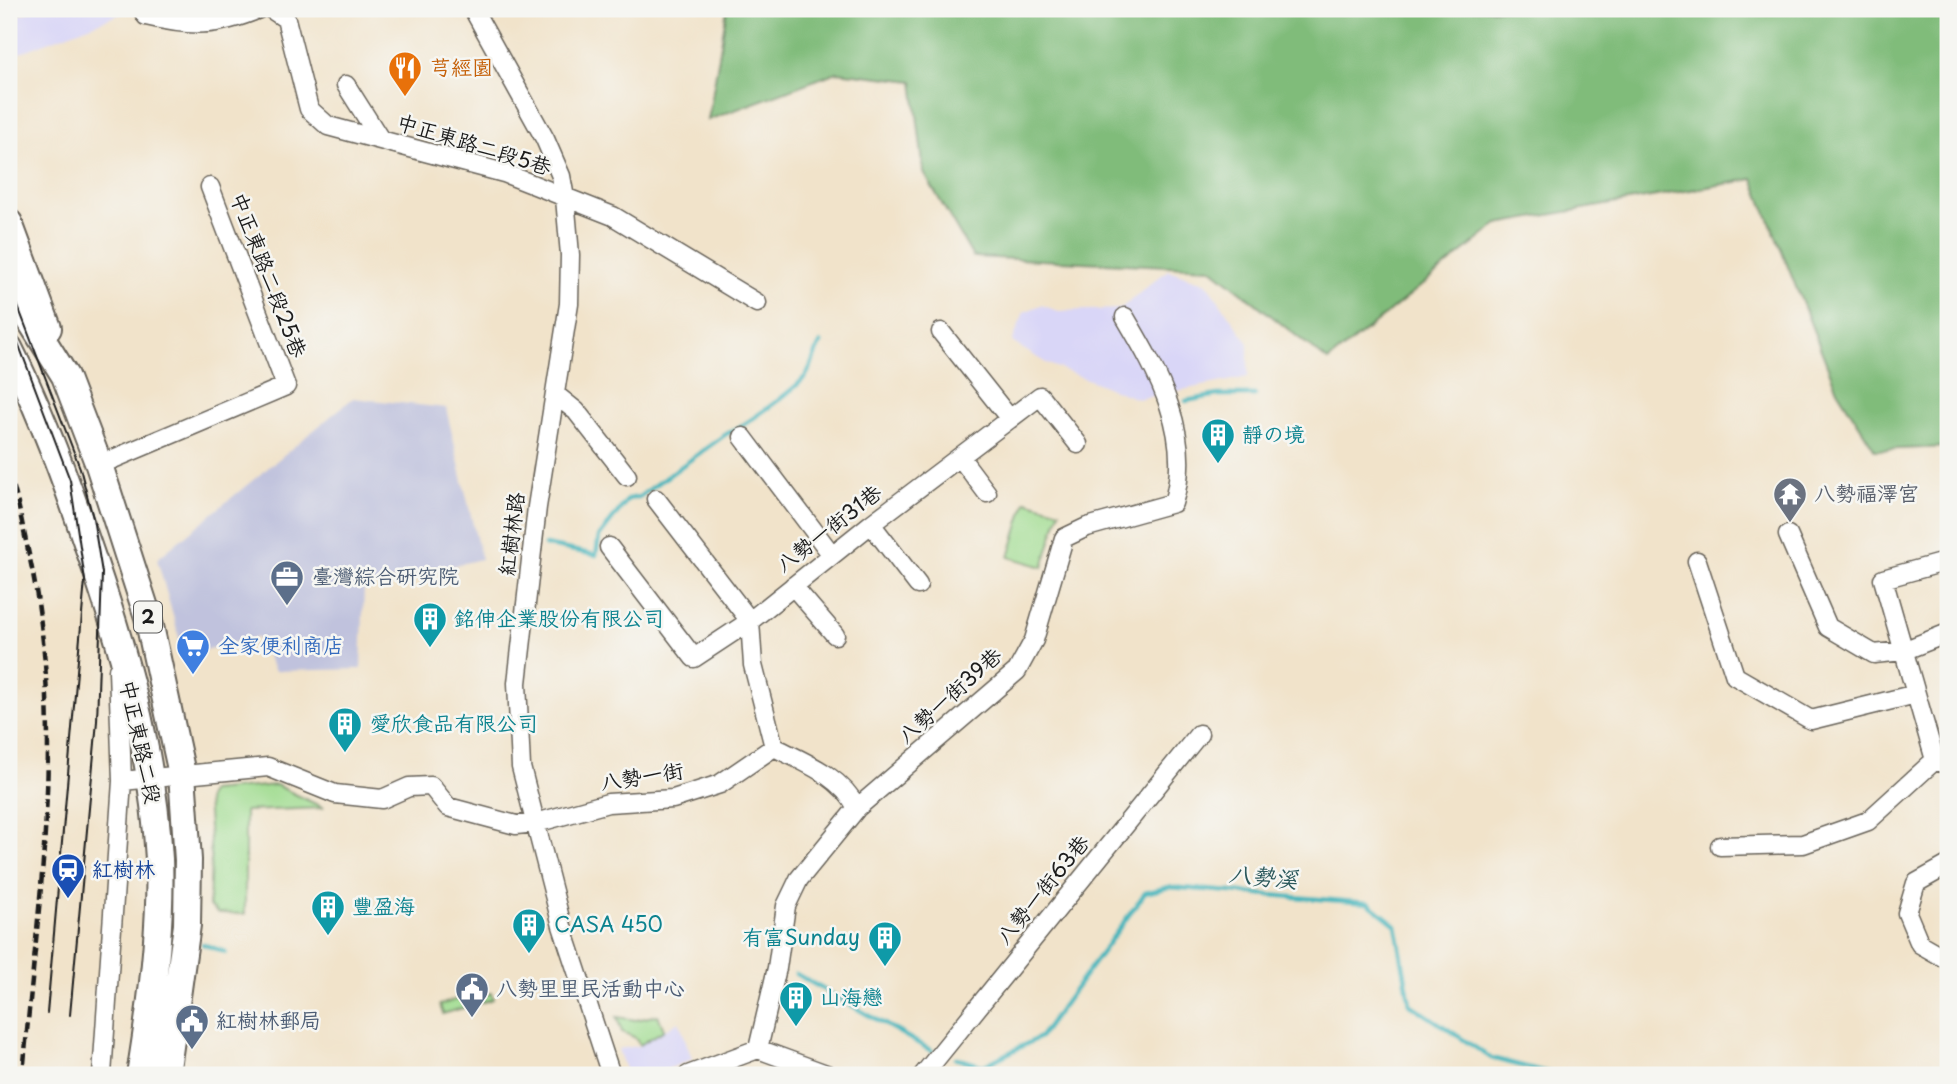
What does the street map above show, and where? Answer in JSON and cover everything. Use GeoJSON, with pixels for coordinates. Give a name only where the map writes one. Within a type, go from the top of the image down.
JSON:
{"type":"FeatureCollection","features":[{"type":"Feature","properties":{"kind":"main road","name":"2"},"geometry":{"type":"LineString","coordinates":[[9,223],[99,465]]}},
{"type":"Feature","properties":{"kind":"main road"},"geometry":{"type":"LineString","coordinates":[[9,286],[65,376]]}},
{"type":"Feature","properties":{"kind":"main road","name":"中正東路二段"},"geometry":{"type":"LineString","coordinates":[[9,348],[59,459],[118,638],[152,776],[159,862],[157,914],[140,1075]]}},
{"type":"Feature","properties":{"kind":"main road","name":"中正東路二段"},"geometry":{"type":"LineString","coordinates":[[99,465],[148,617],[182,774],[188,860],[187,925],[166,1075]]}},
{"type":"Feature","properties":{"kind":"street"},"geometry":{"type":"LineString","coordinates":[[142,9],[146,16],[192,24],[224,23],[259,9]]}},
{"type":"Feature","properties":{"kind":"street","name":"中正東路二段5巷"},"geometry":{"type":"LineString","coordinates":[[271,9],[286,19],[309,109],[328,126],[504,173],[614,216],[757,303]]}},
{"type":"Feature","properties":{"kind":"street","name":"紅樹林路"},"geometry":{"type":"LineString","coordinates":[[472,9],[545,139],[561,176],[565,198],[570,255],[569,304],[537,507],[517,683],[521,767],[562,926],[611,1075]]}},
{"type":"Feature","properties":{"kind":"street"},"geometry":{"type":"LineString","coordinates":[[346,85],[380,139]]}},
{"type":"Feature","properties":{"kind":"street","name":"中正東路二段25巷"},"geometry":{"type":"LineString","coordinates":[[99,465],[286,386],[210,187]]}},
{"type":"Feature","properties":{"kind":"street","name":"八勢一街39巷"},"geometry":{"type":"LineString","coordinates":[[857,808],[1017,671],[1034,640],[1064,538],[1087,527],[1173,503],[1179,483],[1178,443],[1173,418],[1160,377],[1125,317]]}},
{"type":"Feature","properties":{"kind":"street"},"geometry":{"type":"LineString","coordinates":[[941,332],[1010,419]]}},
{"type":"Feature","properties":{"kind":"street"},"geometry":{"type":"LineString","coordinates":[[556,395],[576,411],[627,476]]}},
{"type":"Feature","properties":{"kind":"street","name":"八勢一街31巷"},"geometry":{"type":"LineString","coordinates":[[609,547],[694,658],[750,621],[871,524],[1040,396],[1078,444]]}},
{"type":"Feature","properties":{"kind":"street"},"geometry":{"type":"LineString","coordinates":[[743,437],[832,555]]}},
{"type":"Feature","properties":{"kind":"street"},"geometry":{"type":"LineString","coordinates":[[960,457],[987,493]]}},
{"type":"Feature","properties":{"kind":"street"},"geometry":{"type":"LineString","coordinates":[[656,499],[750,621],[753,665],[774,747],[817,768],[850,794],[857,808],[799,879],[786,906],[777,968],[758,1049]]}},
{"type":"Feature","properties":{"kind":"street"},"geometry":{"type":"LineString","coordinates":[[871,524],[918,585]]}},
{"type":"Feature","properties":{"kind":"street"},"geometry":{"type":"LineString","coordinates":[[1788,535],[1828,628],[1874,654],[1903,651],[1948,633]]}},
{"type":"Feature","properties":{"kind":"street"},"geometry":{"type":"LineString","coordinates":[[1696,561],[1735,676],[1811,720],[1916,694]]}},
{"type":"Feature","properties":{"kind":"street"},"geometry":{"type":"LineString","coordinates":[[1720,846],[1803,844],[1868,821],[1941,762],[1916,694],[1883,579],[1948,561]]}},
{"type":"Feature","properties":{"kind":"street"},"geometry":{"type":"LineString","coordinates":[[793,586],[835,635]]}},
{"type":"Feature","properties":{"kind":"street"},"geometry":{"type":"LineString","coordinates":[[102,1075],[122,781],[118,638]]}},
{"type":"Feature","properties":{"kind":"street","name":"八勢一街63巷"},"geometry":{"type":"LineString","coordinates":[[923,1075],[1199,734]]}},
{"type":"Feature","properties":{"kind":"street","name":"八勢一街"},"geometry":{"type":"LineString","coordinates":[[122,781],[268,766],[335,794],[382,799],[409,787],[431,786],[448,807],[516,825],[536,823],[608,803],[673,799],[720,784],[774,747]]}},
{"type":"Feature","properties":{"kind":"street"},"geometry":{"type":"LineString","coordinates":[[1948,865],[1916,883],[1907,913],[1920,944],[1948,960]]}},
{"type":"Feature","properties":{"kind":"street"},"geometry":{"type":"LineString","coordinates":[[688,1075],[758,1049],[829,1075]]}},
{"type":"Feature","properties":{"kind":"shaded area"},"geometry":{"type":"Polygon","coordinates":[[[36,9],[128,11],[9,57],[9,19],[36,9]]]}},
{"type":"Feature","properties":{"kind":"shaded area"},"geometry":{"type":"Polygon","coordinates":[[[1168,270],[1206,283],[1248,342],[1248,377],[1137,399],[1046,363],[1012,342],[1024,312],[1041,305],[1058,311],[1120,309],[1168,270]]]}},
{"type":"Feature","properties":{"kind":"shaded area"},"geometry":{"type":"Polygon","coordinates":[[[353,398],[446,408],[481,559],[364,587],[361,669],[275,671],[257,637],[184,655],[157,559],[353,398]]]}},
{"type":"Feature","properties":{"kind":"shaded area"},"geometry":{"type":"Polygon","coordinates":[[[679,1021],[692,1059],[653,1075],[627,1075],[618,1049],[638,1046],[679,1021]]]}},
{"type":"Feature","properties":{"kind":"green space"},"geometry":{"type":"Polygon","coordinates":[[[727,9],[1948,9],[1948,447],[1875,450],[1837,390],[1753,179],[1498,224],[1328,361],[1211,268],[973,257],[924,173],[913,81],[837,72],[708,120],[727,9]]]}},
{"type":"Feature","properties":{"kind":"green space"},"geometry":{"type":"Polygon","coordinates":[[[1026,501],[1060,511],[1043,567],[1009,557],[1026,501]]]}},
{"type":"Feature","properties":{"kind":"green space"},"geometry":{"type":"Polygon","coordinates":[[[276,785],[324,808],[245,811],[245,914],[218,913],[209,905],[211,858],[207,798],[211,791],[276,785]]]}},
{"type":"Feature","properties":{"kind":"green space"},"geometry":{"type":"Polygon","coordinates":[[[491,993],[493,999],[443,1014],[440,1005],[461,998],[463,1002],[491,993]]]}},
{"type":"Feature","properties":{"kind":"green space"},"geometry":{"type":"Polygon","coordinates":[[[658,1015],[664,1030],[640,1045],[634,1037],[622,1032],[617,1017],[636,1020],[658,1015]]]}},
{"type":"Feature","properties":{"kind":"waterway"},"geometry":{"type":"LineString","coordinates":[[545,545],[596,555],[599,537],[628,499],[639,497],[784,396],[804,378],[821,343]]}},
{"type":"Feature","properties":{"kind":"waterway"},"geometry":{"type":"LineString","coordinates":[[1186,401],[1218,395],[1255,395]]}},
{"type":"Feature","properties":{"kind":"waterway","name":"八勢溪"},"geometry":{"type":"LineString","coordinates":[[956,1058],[983,1066],[1040,1037],[1145,893],[1169,887],[1368,903],[1396,925],[1410,1004],[1491,1058],[1557,1075]]}},
{"type":"Feature","properties":{"kind":"waterway","name":"八勢溪"},"geometry":{"type":"LineString","coordinates":[[203,944],[225,952]]}},
{"type":"Feature","properties":{"kind":"waterway","name":"八勢溪"},"geometry":{"type":"LineString","coordinates":[[796,974],[932,1051]]}},
{"type":"Feature","properties":{"kind":"tram line"},"geometry":{"type":"LineString","coordinates":[[9,283],[80,468],[93,518],[102,573],[97,721],[70,1015]]}},
{"type":"Feature","properties":{"kind":"tram line"},"geometry":{"type":"LineString","coordinates":[[9,319],[70,480],[85,580],[47,1013]]}},
{"type":"Feature","properties":{"kind":"railway"},"geometry":{"type":"LineString","coordinates":[[9,473],[20,511],[40,616],[48,747],[42,878],[23,1075]]}},
{"type":"Feature","properties":{"kind":"place","name":"芎經園"},"geometry":{"type":"Point","coordinates":[405,98]}},
{"type":"Feature","properties":{"kind":"place","name":"靜の境"},"geometry":{"type":"Point","coordinates":[1218,465]}},
{"type":"Feature","properties":{"kind":"place","name":"八勢福澤宮"},"geometry":{"type":"Point","coordinates":[1790,524]}},
{"type":"Feature","properties":{"kind":"place","name":"臺灣綜合研究院"},"geometry":{"type":"Point","coordinates":[287,607]}},
{"type":"Feature","properties":{"kind":"place","name":"銘伸企業股份有限公司"},"geometry":{"type":"Point","coordinates":[430,649]}},
{"type":"Feature","properties":{"kind":"place","name":"全家便利商店"},"geometry":{"type":"Point","coordinates":[193,676]}},
{"type":"Feature","properties":{"kind":"place","name":"愛欣食品有限公司"},"geometry":{"type":"Point","coordinates":[345,754]}},
{"type":"Feature","properties":{"kind":"place","name":"紅樹林"},"geometry":{"type":"Point","coordinates":[68,900]}},
{"type":"Feature","properties":{"kind":"place","name":"豐盈海"},"geometry":{"type":"Point","coordinates":[328,937]}},
{"type":"Feature","properties":{"kind":"place","name":"CASA 450"},"geometry":{"type":"Point","coordinates":[529,955]}},
{"type":"Feature","properties":{"kind":"place","name":"有富Sunday"},"geometry":{"type":"Point","coordinates":[885,968]}},
{"type":"Feature","properties":{"kind":"place","name":"八勢里里民活動中心"},"geometry":{"type":"Point","coordinates":[472,1019]}},
{"type":"Feature","properties":{"kind":"place","name":"山海戀"},"geometry":{"type":"Point","coordinates":[796,1028]}},
{"type":"Feature","properties":{"kind":"place","name":"紅樹林郵局"},"geometry":{"type":"Point","coordinates":[192,1051]}}]}
